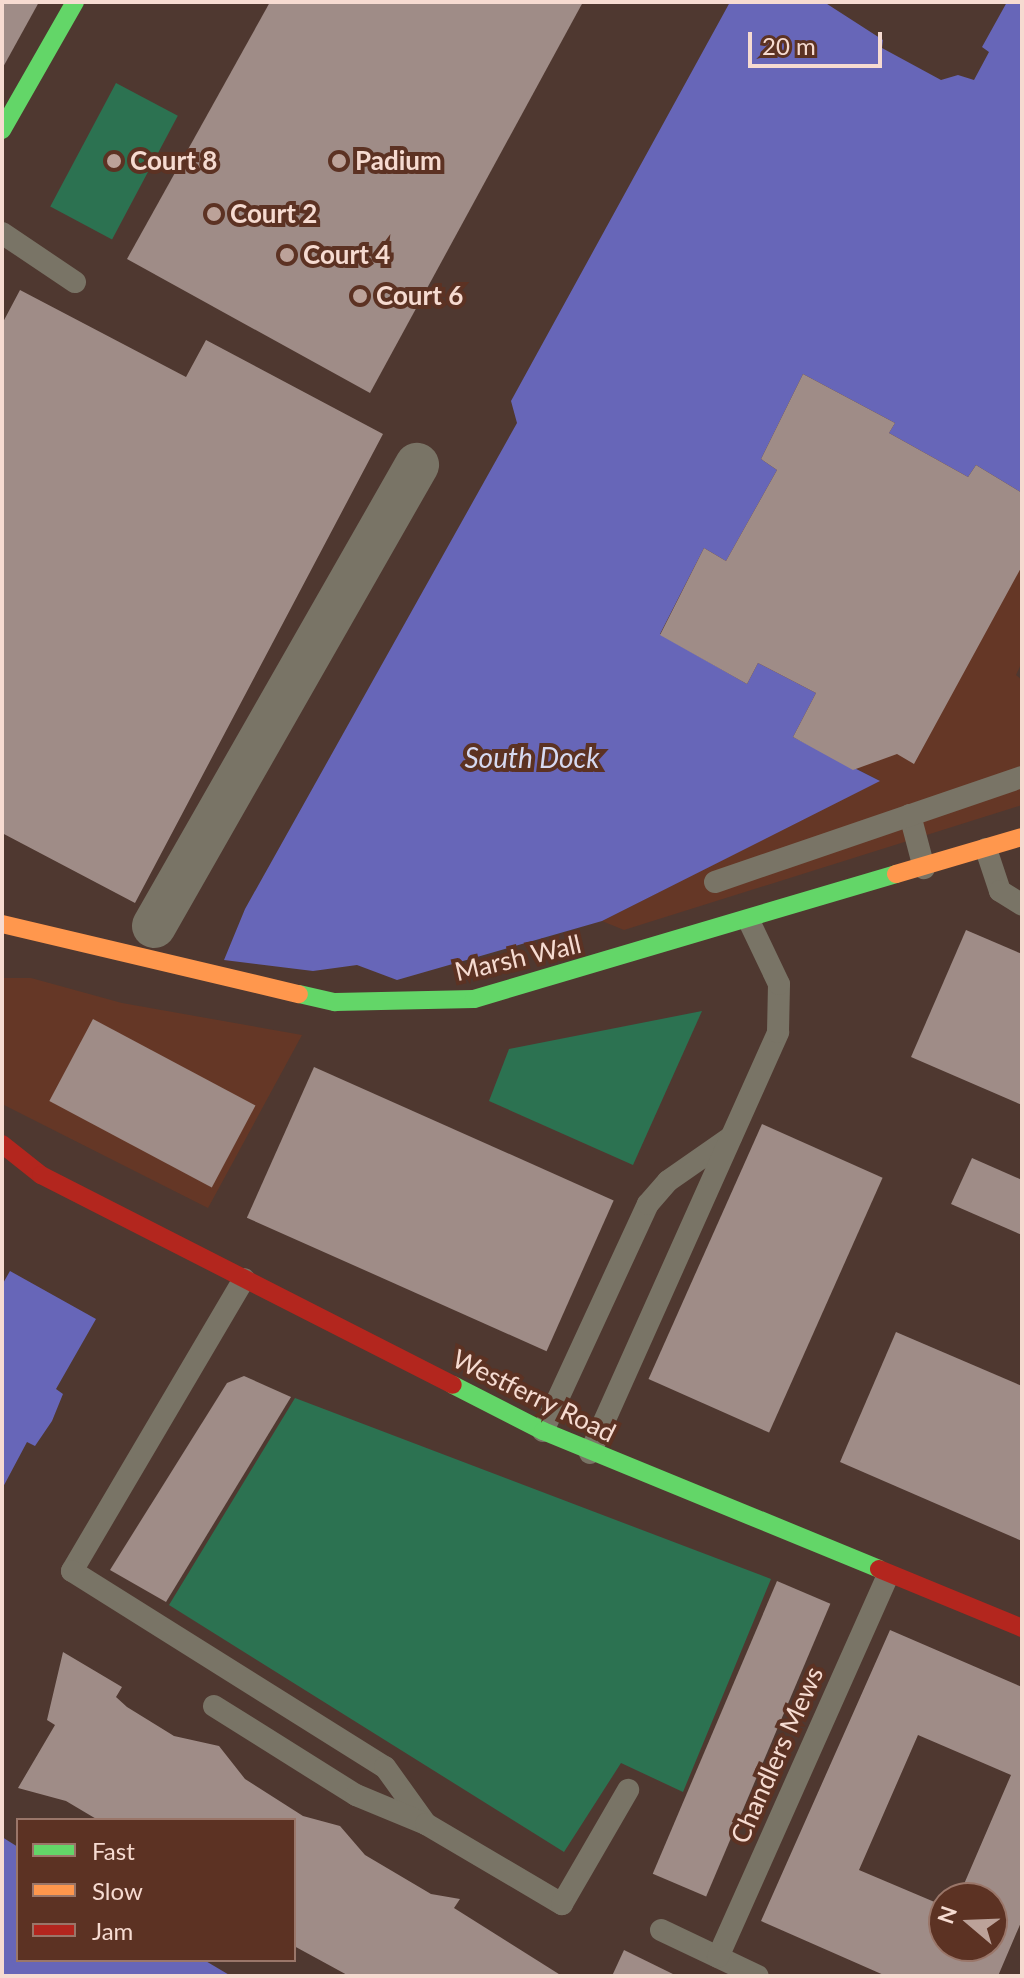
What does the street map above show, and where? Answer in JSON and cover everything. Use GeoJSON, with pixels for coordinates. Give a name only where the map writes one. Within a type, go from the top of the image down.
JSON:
{"type":"FeatureCollection","features":[{"type":"Feature","properties":{"kind":"street"},"geometry":{"type":"LineString","coordinates":[[2,130],[75,2]]}},
{"type":"Feature","properties":{"kind":"street"},"geometry":{"type":"LineString","coordinates":[[154,926],[417,465]]}},
{"type":"Feature","properties":{"kind":"street","name":"Marsh Wall"},"geometry":{"type":"LineString","coordinates":[[6,929],[308,997],[386,1005],[474,999],[749,921],[1022,837]]}},
{"type":"Feature","properties":{"kind":"street","name":"Westferry Road"},"geometry":{"type":"LineString","coordinates":[[2,1144],[41,1175],[543,1431],[887,1577],[1022,1628]]}},
{"type":"Feature","properties":{"kind":"street","name":"Westferry Road"},"geometry":{"type":"LineString","coordinates":[[5,1174],[41,1175]]}},
{"type":"Feature","properties":{"kind":"lane"},"geometry":{"type":"LineString","coordinates":[[2,233],[75,282]]}},
{"type":"Feature","properties":{"kind":"lane"},"geometry":{"type":"LineString","coordinates":[[715,882],[1022,777]]}},
{"type":"Feature","properties":{"kind":"lane"},"geometry":{"type":"LineString","coordinates":[[910,815],[924,868]]}},
{"type":"Feature","properties":{"kind":"lane"},"geometry":{"type":"LineString","coordinates":[[986,849],[1000,891],[1022,905]]}},
{"type":"Feature","properties":{"kind":"lane"},"geometry":{"type":"LineString","coordinates":[[590,1453],[778,1032],[779,984],[749,921]]}},
{"type":"Feature","properties":{"kind":"lane"},"geometry":{"type":"LineString","coordinates":[[543,1431],[648,1204],[668,1181],[732,1136]]}},
{"type":"Feature","properties":{"kind":"lane"},"geometry":{"type":"LineString","coordinates":[[244,1279],[72,1571],[385,1767],[426,1824]]}},
{"type":"Feature","properties":{"kind":"lane","name":"Chandlers Mews"},"geometry":{"type":"LineString","coordinates":[[718,1957],[887,1577]]}},
{"type":"Feature","properties":{"kind":"lane"},"geometry":{"type":"LineString","coordinates":[[214,1706],[356,1795],[426,1824],[562,1904],[628,1790]]}},
{"type":"Feature","properties":{"kind":"lane"},"geometry":{"type":"LineString","coordinates":[[661,1930],[758,1976]]}},
{"type":"Feature","properties":{"kind":"shaded area"},"geometry":{"type":"Polygon","coordinates":[[[803,374],[895,423],[890,433],[969,477],[976,465],[1022,493],[1022,662],[1016,675],[1022,680],[1022,805],[624,930],[602,921],[879,780],[793,737],[815,693],[747,684],[660,635],[704,548],[726,560],[777,470],[761,459],[803,374]]]}},
{"type":"Feature","properties":{"kind":"shaded area"},"geometry":{"type":"Polygon","coordinates":[[[2,978],[31,978],[122,1003],[302,1035],[208,1208],[2,1104],[2,978]]]}},
{"type":"Feature","properties":{"kind":"green space","name":"Court 8"},"geometry":{"type":"Polygon","coordinates":[[[116,83],[178,116],[112,239],[50,207],[116,83]]]}},
{"type":"Feature","properties":{"kind":"green space"},"geometry":{"type":"Polygon","coordinates":[[[702,1011],[633,1165],[489,1101],[509,1049],[702,1011]]]}},
{"type":"Feature","properties":{"kind":"green space"},"geometry":{"type":"Polygon","coordinates":[[[295,1398],[771,1579],[683,1792],[621,1763],[564,1852],[169,1605],[295,1398]]]}},
{"type":"Feature","properties":{"kind":"water","name":"South Dock"},"geometry":{"type":"Polygon","coordinates":[[[730,2],[824,2],[883,40],[882,48],[941,80],[958,75],[974,80],[989,52],[982,47],[1007,2],[1022,2],[1022,493],[976,465],[968,477],[889,433],[895,423],[803,374],[761,459],[777,470],[726,561],[704,548],[660,634],[747,684],[758,663],[816,693],[793,737],[880,781],[602,921],[397,980],[357,965],[313,971],[224,960],[245,909],[517,423],[511,401],[730,2]]]}},
{"type":"Feature","properties":{"kind":"water"},"geometry":{"type":"Polygon","coordinates":[[[10,1271],[96,1319],[56,1389],[63,1394],[52,1421],[35,1446],[27,1442],[2,1489],[2,1285],[10,1271]]]}},
{"type":"Feature","properties":{"kind":"water"},"geometry":{"type":"Polygon","coordinates":[[[2,1837],[16,1846],[16,1962],[207,1962],[231,1976],[2,1976],[2,1837]]]}},
{"type":"Feature","properties":{"kind":"building"},"geometry":{"type":"Polygon","coordinates":[[[2,2],[39,2],[2,69],[2,2]]]}},
{"type":"Feature","properties":{"kind":"building","name":"Padium"},"geometry":{"type":"Polygon","coordinates":[[[270,2],[583,2],[370,393],[127,259],[270,2]]]}},
{"type":"Feature","properties":{"kind":"building"},"geometry":{"type":"Polygon","coordinates":[[[20,290],[186,377],[206,340],[383,434],[135,903],[2,833],[2,324],[20,290]]]}},
{"type":"Feature","properties":{"kind":"building"},"geometry":{"type":"Polygon","coordinates":[[[803,374],[895,423],[889,433],[968,477],[976,465],[1022,493],[1022,566],[914,764],[897,754],[853,770],[793,737],[816,693],[758,663],[747,684],[660,635],[704,548],[726,561],[777,470],[761,459],[803,374]]]}},
{"type":"Feature","properties":{"kind":"building"},"geometry":{"type":"Polygon","coordinates":[[[966,930],[1022,954],[1022,1105],[911,1057],[966,930]]]}},
{"type":"Feature","properties":{"kind":"building"},"geometry":{"type":"Polygon","coordinates":[[[93,1019],[255,1105],[212,1187],[49,1101],[93,1019]]]}},
{"type":"Feature","properties":{"kind":"building"},"geometry":{"type":"Polygon","coordinates":[[[314,1067],[614,1200],[547,1351],[247,1218],[314,1067]]]}},
{"type":"Feature","properties":{"kind":"building"},"geometry":{"type":"Polygon","coordinates":[[[762,1124],[883,1178],[769,1433],[649,1379],[762,1124]]]}},
{"type":"Feature","properties":{"kind":"building"},"geometry":{"type":"Polygon","coordinates":[[[972,1158],[1022,1180],[1022,1235],[951,1204],[972,1158]]]}},
{"type":"Feature","properties":{"kind":"building"},"geometry":{"type":"Polygon","coordinates":[[[896,1332],[1022,1386],[1022,1541],[840,1462],[896,1332]]]}},
{"type":"Feature","properties":{"kind":"building"},"geometry":{"type":"Polygon","coordinates":[[[244,1376],[291,1397],[166,1602],[110,1570],[227,1383],[244,1376]]]}},
{"type":"Feature","properties":{"kind":"building"},"geometry":{"type":"Polygon","coordinates":[[[777,1581],[830,1604],[706,1896],[653,1874],[777,1581]]]}},
{"type":"Feature","properties":{"kind":"building"},"geometry":{"type":"Polygon","coordinates":[[[890,1630],[1022,1687],[1022,1920],[1008,1953],[1008,1882],[965,1882],[1011,1775],[918,1735],[859,1870],[928,1899],[928,1962],[1004,1962],[998,1976],[886,1976],[761,1921],[890,1630]]]}},
{"type":"Feature","properties":{"kind":"building"},"geometry":{"type":"Polygon","coordinates":[[[63,1652],[122,1687],[116,1697],[127,1707],[174,1736],[219,1746],[245,1779],[303,1816],[340,1826],[365,1855],[431,1894],[460,1899],[454,1908],[562,1976],[349,1976],[296,1947],[296,1818],[95,1818],[66,1801],[18,1788],[55,1725],[47,1720],[63,1652]]]}},
{"type":"Feature","properties":{"kind":"building"},"geometry":{"type":"Polygon","coordinates":[[[624,1950],[677,1976],[612,1976],[624,1950]]]}},
{"type":"Feature","properties":{"kind":"traffic: fast"},"geometry":{"type":"LineString","coordinates":[[2,130],[75,2]]}},
{"type":"Feature","properties":{"kind":"traffic: fast"},"geometry":{"type":"LineString","coordinates":[[299,994],[335,1002],[474,999],[896,874]]}},
{"type":"Feature","properties":{"kind":"traffic: fast"},"geometry":{"type":"LineString","coordinates":[[453,1385],[543,1431],[879,1569]]}},
{"type":"Feature","properties":{"kind":"traffic: slow"},"geometry":{"type":"LineString","coordinates":[[896,874],[1022,837]]}},
{"type":"Feature","properties":{"kind":"traffic: slow"},"geometry":{"type":"LineString","coordinates":[[2,924],[299,994]]}},
{"type":"Feature","properties":{"kind":"traffic: jam"},"geometry":{"type":"LineString","coordinates":[[2,1144],[41,1175],[453,1385]]}},
{"type":"Feature","properties":{"kind":"traffic: jam"},"geometry":{"type":"LineString","coordinates":[[879,1569],[1022,1628]]}},
{"type":"Feature","properties":{"kind":"place","name":"Court 8"},"geometry":{"type":"Point","coordinates":[114,161]}},
{"type":"Feature","properties":{"kind":"place","name":"Padium"},"geometry":{"type":"Point","coordinates":[339,161]}},
{"type":"Feature","properties":{"kind":"place","name":"Court 2"},"geometry":{"type":"Point","coordinates":[214,214]}},
{"type":"Feature","properties":{"kind":"place","name":"Court 4"},"geometry":{"type":"Point","coordinates":[287,255]}},
{"type":"Feature","properties":{"kind":"place","name":"Court 6"},"geometry":{"type":"Point","coordinates":[360,296]}}]}
